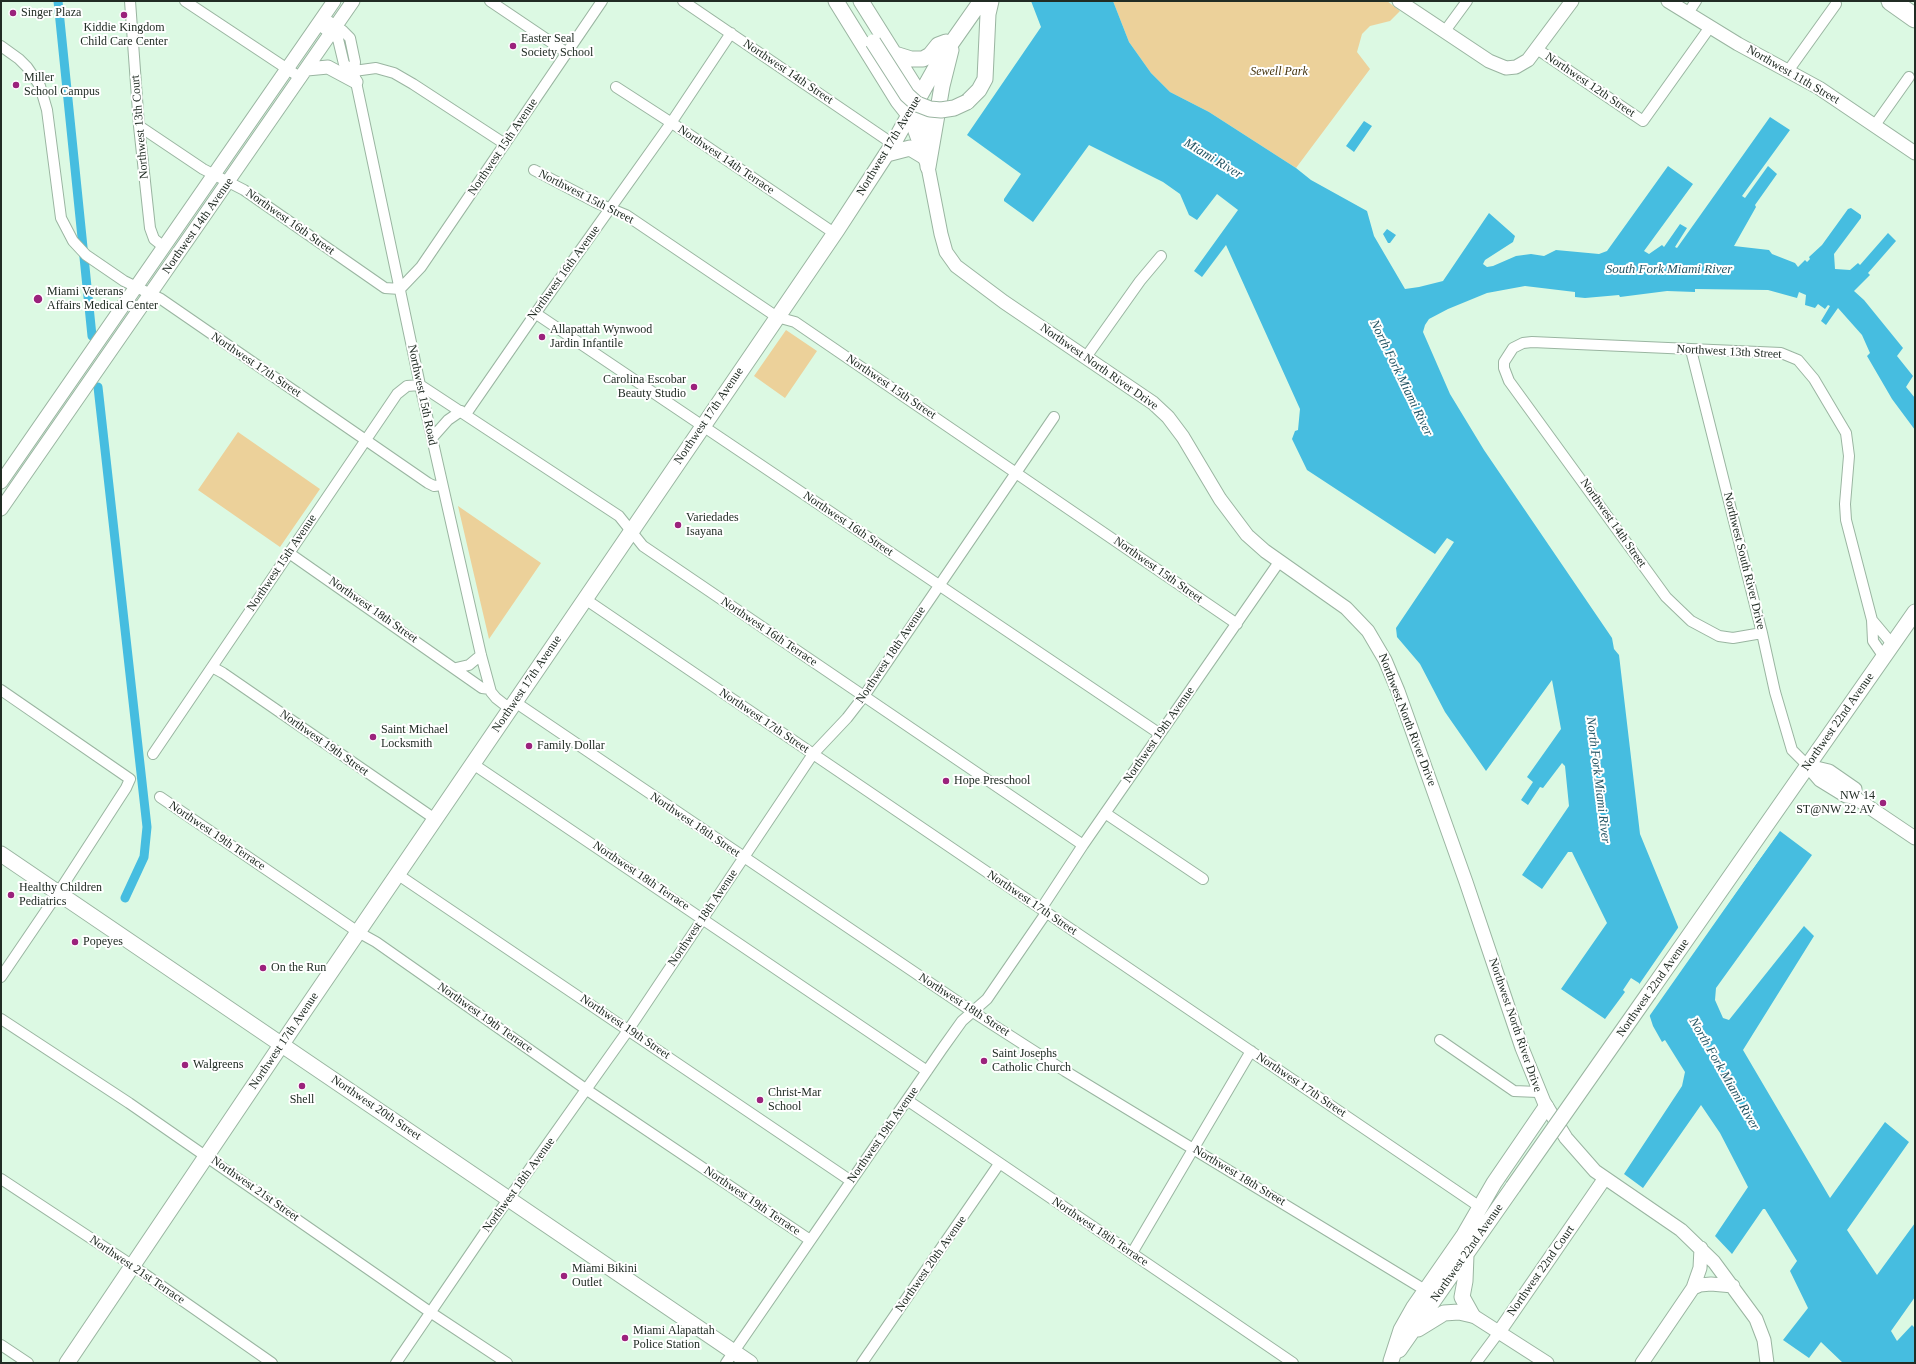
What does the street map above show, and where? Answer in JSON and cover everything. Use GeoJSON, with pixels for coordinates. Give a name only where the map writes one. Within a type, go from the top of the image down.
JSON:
{"type":"FeatureCollection","features":[{"type":"Feature","properties":{"kind":"highway"},"geometry":{"type":"LineString","coordinates":[[1891,1],[1915,18]]}},
{"type":"Feature","properties":{"kind":"main road","name":"Northwest North River Drive"},"geometry":{"type":"LineString","coordinates":[[836,1],[898,101],[909,116]]}},
{"type":"Feature","properties":{"kind":"main road"},"geometry":{"type":"LineString","coordinates":[[848,1],[907,95],[917,104],[930,109],[945,110],[967,102],[979,90],[985,79],[988,14],[991,1]]}},
{"type":"Feature","properties":{"kind":"main road","name":"Northwest North River Drive"},"geometry":{"type":"LineString","coordinates":[[861,1],[920,95]]}},
{"type":"Feature","properties":{"kind":"main road","name":"Northwest 17th Avenue"},"geometry":{"type":"LineString","coordinates":[[67,1363],[630,531],[834,234],[890,149],[954,38],[981,1]]}},
{"type":"Feature","properties":{"kind":"main road"},"geometry":{"type":"LineString","coordinates":[[895,54],[910,59],[922,59],[930,55],[938,46],[954,38]]}},
{"type":"Feature","properties":{"kind":"main road"},"geometry":{"type":"LineString","coordinates":[[890,149],[910,148],[927,162],[942,86],[954,38]]}},
{"type":"Feature","properties":{"kind":"main road","name":"Northwest 22nd Avenue"},"geometry":{"type":"LineString","coordinates":[[1391,1362],[1915,612]]}},
{"type":"Feature","properties":{"kind":"main road","name":"Northwest 20th Street"},"geometry":{"type":"LineString","coordinates":[[1,854],[509,1199],[730,1357],[750,1363]]}},
{"type":"Feature","properties":{"kind":"main road"},"geometry":{"type":"LineString","coordinates":[[1391,1362],[1401,1330],[1425,1290],[1464,1235],[1498,1176],[1546,1107]]}},
{"type":"Feature","properties":{"kind":"main road"},"geometry":{"type":"LineString","coordinates":[[1466,1255],[1465,1281],[1462,1297],[1472,1315]]}},
{"type":"Feature","properties":{"kind":"main road"},"geometry":{"type":"LineString","coordinates":[[1408,1338],[1426,1323],[1444,1313],[1459,1312],[1472,1315]]}},
{"type":"Feature","properties":{"kind":"street","name":"Northwest 13th Court"},"geometry":{"type":"LineString","coordinates":[[130,1],[139,126],[151,234],[154,239],[164,247]]}},
{"type":"Feature","properties":{"kind":"street"},"geometry":{"type":"LineString","coordinates":[[185,1],[288,69],[304,73],[328,67],[355,77],[376,68],[394,73],[505,144]]}},
{"type":"Feature","properties":{"kind":"street","name":"Northwest 14th Avenue"},"geometry":{"type":"LineString","coordinates":[[1,482],[321,22],[334,1]]}},
{"type":"Feature","properties":{"kind":"street","name":"Northwest 14th Avenue"},"geometry":{"type":"LineString","coordinates":[[1,510],[353,1]]}},
{"type":"Feature","properties":{"kind":"street"},"geometry":{"type":"LineString","coordinates":[[490,1],[567,53]]}},
{"type":"Feature","properties":{"kind":"street","name":"Northwest 15th Avenue"},"geometry":{"type":"LineString","coordinates":[[400,289],[421,267],[602,1]]}},
{"type":"Feature","properties":{"kind":"street","name":"Northwest 14th Street"},"geometry":{"type":"LineString","coordinates":[[684,1],[731,33],[890,149]]}},
{"type":"Feature","properties":{"kind":"street"},"geometry":{"type":"LineString","coordinates":[[1445,31],[1467,1]]}},
{"type":"Feature","properties":{"kind":"street"},"geometry":{"type":"LineString","coordinates":[[1407,3],[1490,61],[1501,67],[1511,68],[1521,65],[1528,60],[1572,1]]}},
{"type":"Feature","properties":{"kind":"street","name":"Northwest 11th Street"},"geometry":{"type":"LineString","coordinates":[[1668,1],[1710,27],[1819,88],[1915,152]]}},
{"type":"Feature","properties":{"kind":"street"},"geometry":{"type":"LineString","coordinates":[[1688,13],[1696,1]]}},
{"type":"Feature","properties":{"kind":"street"},"geometry":{"type":"LineString","coordinates":[[1788,71],[1836,4]]}},
{"type":"Feature","properties":{"kind":"street","name":"Northwest 15th Road"},"geometry":{"type":"LineString","coordinates":[[321,22],[334,30],[340,44],[344,64],[355,77],[420,385],[481,655],[490,689],[494,697],[513,705]]}},
{"type":"Feature","properties":{"kind":"street","name":"Northwest 12th Street"},"geometry":{"type":"LineString","coordinates":[[1536,50],[1643,121],[1710,27]]}},
{"type":"Feature","properties":{"kind":"street","name":"Northwest 16th Avenue"},"geometry":{"type":"LineString","coordinates":[[464,413],[671,123],[731,33]]}},
{"type":"Feature","properties":{"kind":"street","name":"Northwest 17th Street"},"geometry":{"type":"LineString","coordinates":[[1,46],[27,67],[40,86],[47,110],[58,209],[65,228],[73,241],[86,255],[136,287],[161,299],[428,483],[434,486],[442,485]]}},
{"type":"Feature","properties":{"kind":"street"},"geometry":{"type":"LineString","coordinates":[[1875,125],[1909,77]]}},
{"type":"Feature","properties":{"kind":"street","name":"Northwest 14th Terrace"},"geometry":{"type":"LineString","coordinates":[[616,87],[834,234]]}},
{"type":"Feature","properties":{"kind":"street","name":"Northwest North River Drive"},"geometry":{"type":"LineString","coordinates":[[920,95],[926,132],[927,162],[940,229],[946,252],[953,262],[962,271],[992,294],[1148,400],[1168,417],[1183,437],[1232,518],[1247,535],[1279,562],[1336,601],[1355,616],[1368,631],[1385,660],[1448,832],[1538,1092],[1546,1107],[1566,1138],[1584,1159],[1605,1178],[1681,1230],[1701,1248],[1733,1286],[1762,1331],[1767,1363]]}},
{"type":"Feature","properties":{"kind":"street","name":"Northwest North River Drive"},"geometry":{"type":"LineString","coordinates":[[909,116],[927,162]]}},
{"type":"Feature","properties":{"kind":"street","name":"Northwest 16th Street"},"geometry":{"type":"LineString","coordinates":[[139,126],[228,183],[244,190],[385,288],[400,289]]}},
{"type":"Feature","properties":{"kind":"street","name":"Northwest 15th Street"},"geometry":{"type":"LineString","coordinates":[[534,170],[581,195],[626,216],[777,317],[795,322],[1237,624]]}},
{"type":"Feature","properties":{"kind":"street"},"geometry":{"type":"LineString","coordinates":[[1086,357],[1140,281],[1161,256]]}},
{"type":"Feature","properties":{"kind":"street","name":"Northwest 16th Street"},"geometry":{"type":"LineString","coordinates":[[536,313],[1160,734]]}},
{"type":"Feature","properties":{"kind":"street","name":"Northwest 13th Street"},"geometry":{"type":"LineString","coordinates":[[1506,357],[1517,344],[1532,342],[1781,353],[1798,360],[1814,378],[1846,433],[1849,456],[1845,513],[1872,620],[1873,641],[1888,651]]}},
{"type":"Feature","properties":{"kind":"street","name":"Northwest South River Drive"},"geometry":{"type":"LineString","coordinates":[[1691,350],[1762,633],[1775,692],[1790,744],[1796,754],[1808,766]]}},
{"type":"Feature","properties":{"kind":"street","name":"Northwest 14th Street"},"geometry":{"type":"LineString","coordinates":[[1506,357],[1504,368],[1509,381],[1666,597],[1691,620],[1719,636],[1733,638],[1762,633]]}},
{"type":"Feature","properties":{"kind":"street","name":"Northwest 15th Avenue"},"geometry":{"type":"LineString","coordinates":[[153,754],[397,394],[406,386],[420,385]]}},
{"type":"Feature","properties":{"kind":"street","name":"Northwest 16th Terrace"},"geometry":{"type":"LineString","coordinates":[[420,385],[619,516],[643,546],[1083,845]]}},
{"type":"Feature","properties":{"kind":"street"},"geometry":{"type":"LineString","coordinates":[[432,438],[448,420],[464,413]]}},
{"type":"Feature","properties":{"kind":"street","name":"Northwest 18th Avenue"},"geometry":{"type":"LineString","coordinates":[[396,1363],[430,1312],[629,1029],[813,754],[847,718],[864,696],[1054,417]]}},
{"type":"Feature","properties":{"kind":"street","name":"Northwest 18th Street"},"geometry":{"type":"LineString","coordinates":[[289,553],[456,668],[482,688],[490,689]]}},
{"type":"Feature","properties":{"kind":"street","name":"Northwest 19th Avenue"},"geometry":{"type":"LineString","coordinates":[[730,1357],[962,1021],[987,999],[1044,911],[1083,845],[1279,562]]}},
{"type":"Feature","properties":{"kind":"street","name":"Northwest 17th Street"},"geometry":{"type":"LineString","coordinates":[[585,599],[1480,1207]]}},
{"type":"Feature","properties":{"kind":"street","name":"Northwest 13th Street"},"geometry":{"type":"LineString","coordinates":[[1872,620],[1888,651]]}},
{"type":"Feature","properties":{"kind":"street"},"geometry":{"type":"LineString","coordinates":[[456,668],[469,665],[481,655]]}},
{"type":"Feature","properties":{"kind":"street","name":"Northwest 19th Street"},"geometry":{"type":"LineString","coordinates":[[212,667],[223,673],[435,819]]}},
{"type":"Feature","properties":{"kind":"street"},"geometry":{"type":"LineString","coordinates":[[1,690],[130,779],[126,788],[58,893],[1,977]]}},
{"type":"Feature","properties":{"kind":"street","name":"Northwest 18th Street"},"geometry":{"type":"LineString","coordinates":[[513,705],[973,1012],[1065,1071],[1194,1148],[1425,1290]]}},
{"type":"Feature","properties":{"kind":"street","name":"Northwest 18th Terrace"},"geometry":{"type":"LineString","coordinates":[[473,764],[704,918],[927,1071]]}},
{"type":"Feature","properties":{"kind":"street"},"geometry":{"type":"LineString","coordinates":[[1808,766],[1829,771],[1855,789],[1854,797],[1915,838]]}},
{"type":"Feature","properties":{"kind":"street","name":"Northwest 19th Terrace"},"geometry":{"type":"LineString","coordinates":[[160,797],[402,961],[587,1090],[810,1240]]}},
{"type":"Feature","properties":{"kind":"street"},"geometry":{"type":"LineString","coordinates":[[1105,813],[1203,880]]}},
{"type":"Feature","properties":{"kind":"street","name":"Northwest 19th Street"},"geometry":{"type":"LineString","coordinates":[[398,874],[629,1029],[851,1181]]}},
{"type":"Feature","properties":{"kind":"street","name":"Northwest 21st Street"},"geometry":{"type":"LineString","coordinates":[[1,1019],[66,1060],[207,1156],[430,1312],[508,1363]]}},
{"type":"Feature","properties":{"kind":"street"},"geometry":{"type":"LineString","coordinates":[[1440,1040],[1514,1091],[1538,1092]]}},
{"type":"Feature","properties":{"kind":"street"},"geometry":{"type":"LineString","coordinates":[[1132,1254],[1251,1051]]}},
{"type":"Feature","properties":{"kind":"street","name":"Northwest 18th Terrace"},"geometry":{"type":"LineString","coordinates":[[907,1100],[1293,1363]]}},
{"type":"Feature","properties":{"kind":"street","name":"Northwest 20th Avenue"},"geometry":{"type":"LineString","coordinates":[[862,1363],[1000,1164]]}},
{"type":"Feature","properties":{"kind":"street","name":"Northwest 22nd Court"},"geometry":{"type":"LineString","coordinates":[[1476,1363],[1605,1178]]}},
{"type":"Feature","properties":{"kind":"street","name":"Northwest 21st Terrace"},"geometry":{"type":"LineString","coordinates":[[1,1179],[133,1266],[272,1363]]}},
{"type":"Feature","properties":{"kind":"street"},"geometry":{"type":"LineString","coordinates":[[1642,1363],[1693,1288],[1700,1268],[1701,1248]]}},
{"type":"Feature","properties":{"kind":"street"},"geometry":{"type":"LineString","coordinates":[[1693,1288],[1700,1285],[1711,1284],[1733,1286]]}},
{"type":"Feature","properties":{"kind":"street"},"geometry":{"type":"LineString","coordinates":[[1472,1315],[1547,1363]]}},
{"type":"Feature","properties":{"kind":"street"},"geometry":{"type":"LineString","coordinates":[[1,1345],[28,1363]]}},
{"type":"Feature","properties":{"kind":"green space","name":"Sewell Park"},"geometry":{"type":"Polygon","coordinates":[[[1113,1],[1387,1],[1400,11],[1390,21],[1370,26],[1362,34],[1357,52],[1370,69],[1296,168],[1209,112],[1170,92],[1151,73],[1129,42],[1113,1]]]}},
{"type":"Feature","properties":{"kind":"green space"},"geometry":{"type":"Polygon","coordinates":[[[786,330],[817,351],[785,398],[754,376],[786,330]]]}},
{"type":"Feature","properties":{"kind":"green space"},"geometry":{"type":"Polygon","coordinates":[[[238,432],[320,489],[280,547],[198,490],[238,432]]]}},
{"type":"Feature","properties":{"kind":"green space"},"geometry":{"type":"Polygon","coordinates":[[[458,506],[541,563],[489,639],[458,506]]]}},
{"type":"Feature","properties":{"kind":"water"},"geometry":{"type":"Polygon","coordinates":[[[1031,1],[1113,1],[1129,42],[1151,73],[1170,92],[1209,112],[1296,168],[1311,180],[1367,211],[1374,236],[1405,289],[1443,281],[1489,213],[1515,236],[1513,242],[1485,260],[1483,264],[1487,267],[1516,256],[1531,254],[1544,256],[1556,250],[1599,254],[1607,251],[1668,166],[1693,184],[1644,251],[1649,254],[1662,245],[1664,247],[1680,224],[1687,228],[1675,247],[1677,248],[1770,117],[1790,130],[1742,196],[1745,198],[1768,166],[1777,174],[1755,205],[1756,207],[1734,246],[1769,250],[1772,254],[1795,263],[1798,267],[1805,260],[1807,262],[1810,259],[1809,257],[1822,245],[1848,209],[1851,208],[1861,215],[1861,218],[1834,254],[1835,269],[1850,270],[1858,263],[1860,265],[1888,233],[1896,241],[1868,273],[1870,275],[1854,291],[1864,300],[1903,348],[1897,356],[1913,376],[1906,387],[1915,398],[1915,430],[1892,399],[1867,356],[1870,353],[1862,335],[1838,308],[1826,325],[1821,321],[1830,306],[1828,305],[1825,309],[1818,304],[1815,308],[1805,305],[1806,295],[1799,292],[1797,298],[1768,290],[1695,289],[1695,292],[1667,291],[1620,297],[1619,295],[1585,298],[1575,297],[1575,292],[1525,286],[1487,293],[1448,309],[1429,319],[1423,332],[1450,394],[1484,450],[1612,638],[1614,649],[1619,655],[1640,834],[1690,956],[1780,831],[1812,855],[1716,988],[1715,1000],[1723,1018],[1729,1020],[1804,926],[1814,936],[1743,1050],[1830,1198],[1885,1122],[1909,1142],[1847,1230],[1877,1275],[1915,1223],[1915,1297],[1891,1331],[1897,1341],[1912,1325],[1915,1328],[1915,1363],[1843,1363],[1821,1342],[1809,1358],[1783,1340],[1808,1308],[1790,1271],[1797,1261],[1765,1209],[1763,1209],[1732,1254],[1715,1236],[1748,1187],[1720,1133],[1701,1105],[1643,1188],[1624,1174],[1682,1086],[1685,1072],[1665,1040],[1662,1042],[1653,1026],[1639,983],[1631,978],[1623,990],[1625,992],[1605,1019],[1561,989],[1607,923],[1572,852],[1568,852],[1542,889],[1522,875],[1569,806],[1565,766],[1562,763],[1543,788],[1540,787],[1528,805],[1521,800],[1533,782],[1527,777],[1561,729],[1552,680],[1486,771],[1445,712],[1420,664],[1397,637],[1396,628],[1454,542],[1447,538],[1435,554],[1307,470],[1292,439],[1295,431],[1298,430],[1300,409],[1226,245],[1202,277],[1194,271],[1238,210],[1217,194],[1197,220],[1189,215],[1180,194],[1163,182],[1089,145],[1033,222],[1004,201],[1021,174],[967,135],[1041,27],[1031,1]]]}},
{"type":"Feature","properties":{"kind":"water"},"geometry":{"type":"Polygon","coordinates":[[[1364,121],[1372,126],[1354,152],[1346,146],[1364,121]]]}},
{"type":"Feature","properties":{"kind":"water"},"geometry":{"type":"Polygon","coordinates":[[[1387,229],[1396,235],[1390,243],[1388,243],[1383,234],[1387,229]]]}},
{"type":"Feature","properties":{"kind":"pier"},"geometry":{"type":"Polygon","coordinates":[[[1777,832],[1778,833],[1648,1018],[1638,986],[1680,925],[1691,952],[1777,832]]]}},
{"type":"Feature","properties":{"kind":"waterway"},"geometry":{"type":"LineString","coordinates":[[58,1],[92,336]]}},
{"type":"Feature","properties":{"kind":"waterway"},"geometry":{"type":"LineString","coordinates":[[98,387],[147,827],[144,857],[125,898]]}},
{"type":"Feature","properties":{"kind":"place","name":"Singer Plaza"},"geometry":{"type":"Point","coordinates":[13,13]}},
{"type":"Feature","properties":{"kind":"place","name":"Kiddie Kingdom Child Care Center"},"geometry":{"type":"Point","coordinates":[124,15]}},
{"type":"Feature","properties":{"kind":"place","name":"Easter Seal Society School"},"geometry":{"type":"Point","coordinates":[513,46]}},
{"type":"Feature","properties":{"kind":"place","name":"Miller School Campus"},"geometry":{"type":"Point","coordinates":[16,85]}},
{"type":"Feature","properties":{"kind":"place","name":"Miami Veterans Affairs Medical Center"},"geometry":{"type":"Point","coordinates":[38,299]}},
{"type":"Feature","properties":{"kind":"place","name":"Allapattah Wynwood Jardin Infantile"},"geometry":{"type":"Point","coordinates":[542,337]}},
{"type":"Feature","properties":{"kind":"place","name":"Carolina Escobar Beauty Studio"},"geometry":{"type":"Point","coordinates":[694,387]}},
{"type":"Feature","properties":{"kind":"place","name":"Variedades Isayana"},"geometry":{"type":"Point","coordinates":[678,525]}},
{"type":"Feature","properties":{"kind":"place","name":"Saint Michael Locksmith"},"geometry":{"type":"Point","coordinates":[373,737]}},
{"type":"Feature","properties":{"kind":"place","name":"Family Dollar"},"geometry":{"type":"Point","coordinates":[529,746]}},
{"type":"Feature","properties":{"kind":"place","name":"Hope Preschool"},"geometry":{"type":"Point","coordinates":[946,781]}},
{"type":"Feature","properties":{"kind":"place","name":"NW 14 ST@NW 22 AV"},"geometry":{"type":"Point","coordinates":[1883,803]}},
{"type":"Feature","properties":{"kind":"place","name":"Healthy Children Pediatrics"},"geometry":{"type":"Point","coordinates":[11,895]}},
{"type":"Feature","properties":{"kind":"place","name":"Popeyes"},"geometry":{"type":"Point","coordinates":[75,942]}},
{"type":"Feature","properties":{"kind":"place","name":"On the Run"},"geometry":{"type":"Point","coordinates":[263,968]}},
{"type":"Feature","properties":{"kind":"place","name":"Saint Josephs Catholic Church"},"geometry":{"type":"Point","coordinates":[984,1061]}},
{"type":"Feature","properties":{"kind":"place","name":"Walgreens"},"geometry":{"type":"Point","coordinates":[185,1065]}},
{"type":"Feature","properties":{"kind":"place","name":"Shell"},"geometry":{"type":"Point","coordinates":[302,1086]}},
{"type":"Feature","properties":{"kind":"place","name":"Christ-Mar School"},"geometry":{"type":"Point","coordinates":[760,1100]}},
{"type":"Feature","properties":{"kind":"place","name":"Miami Bikini Outlet"},"geometry":{"type":"Point","coordinates":[564,1276]}},
{"type":"Feature","properties":{"kind":"place","name":"Miami Alapattah Police Station"},"geometry":{"type":"Point","coordinates":[625,1338]}},
{"type":"Feature","properties":{"kind":"water label","name":"Miami River"},"geometry":{"type":"Point","coordinates":[1213,159]}},
{"type":"Feature","properties":{"kind":"water label","name":"South Fork Miami River"},"geometry":{"type":"Point","coordinates":[1669,270]}},
{"type":"Feature","properties":{"kind":"water label","name":"North Fork Miami River"},"geometry":{"type":"Point","coordinates":[1401,378]}},
{"type":"Feature","properties":{"kind":"water label","name":"North Fork Miami River"},"geometry":{"type":"Point","coordinates":[1598,780]}},
{"type":"Feature","properties":{"kind":"water label","name":"North Fork Miami River"},"geometry":{"type":"Point","coordinates":[1724,1074]}}]}
